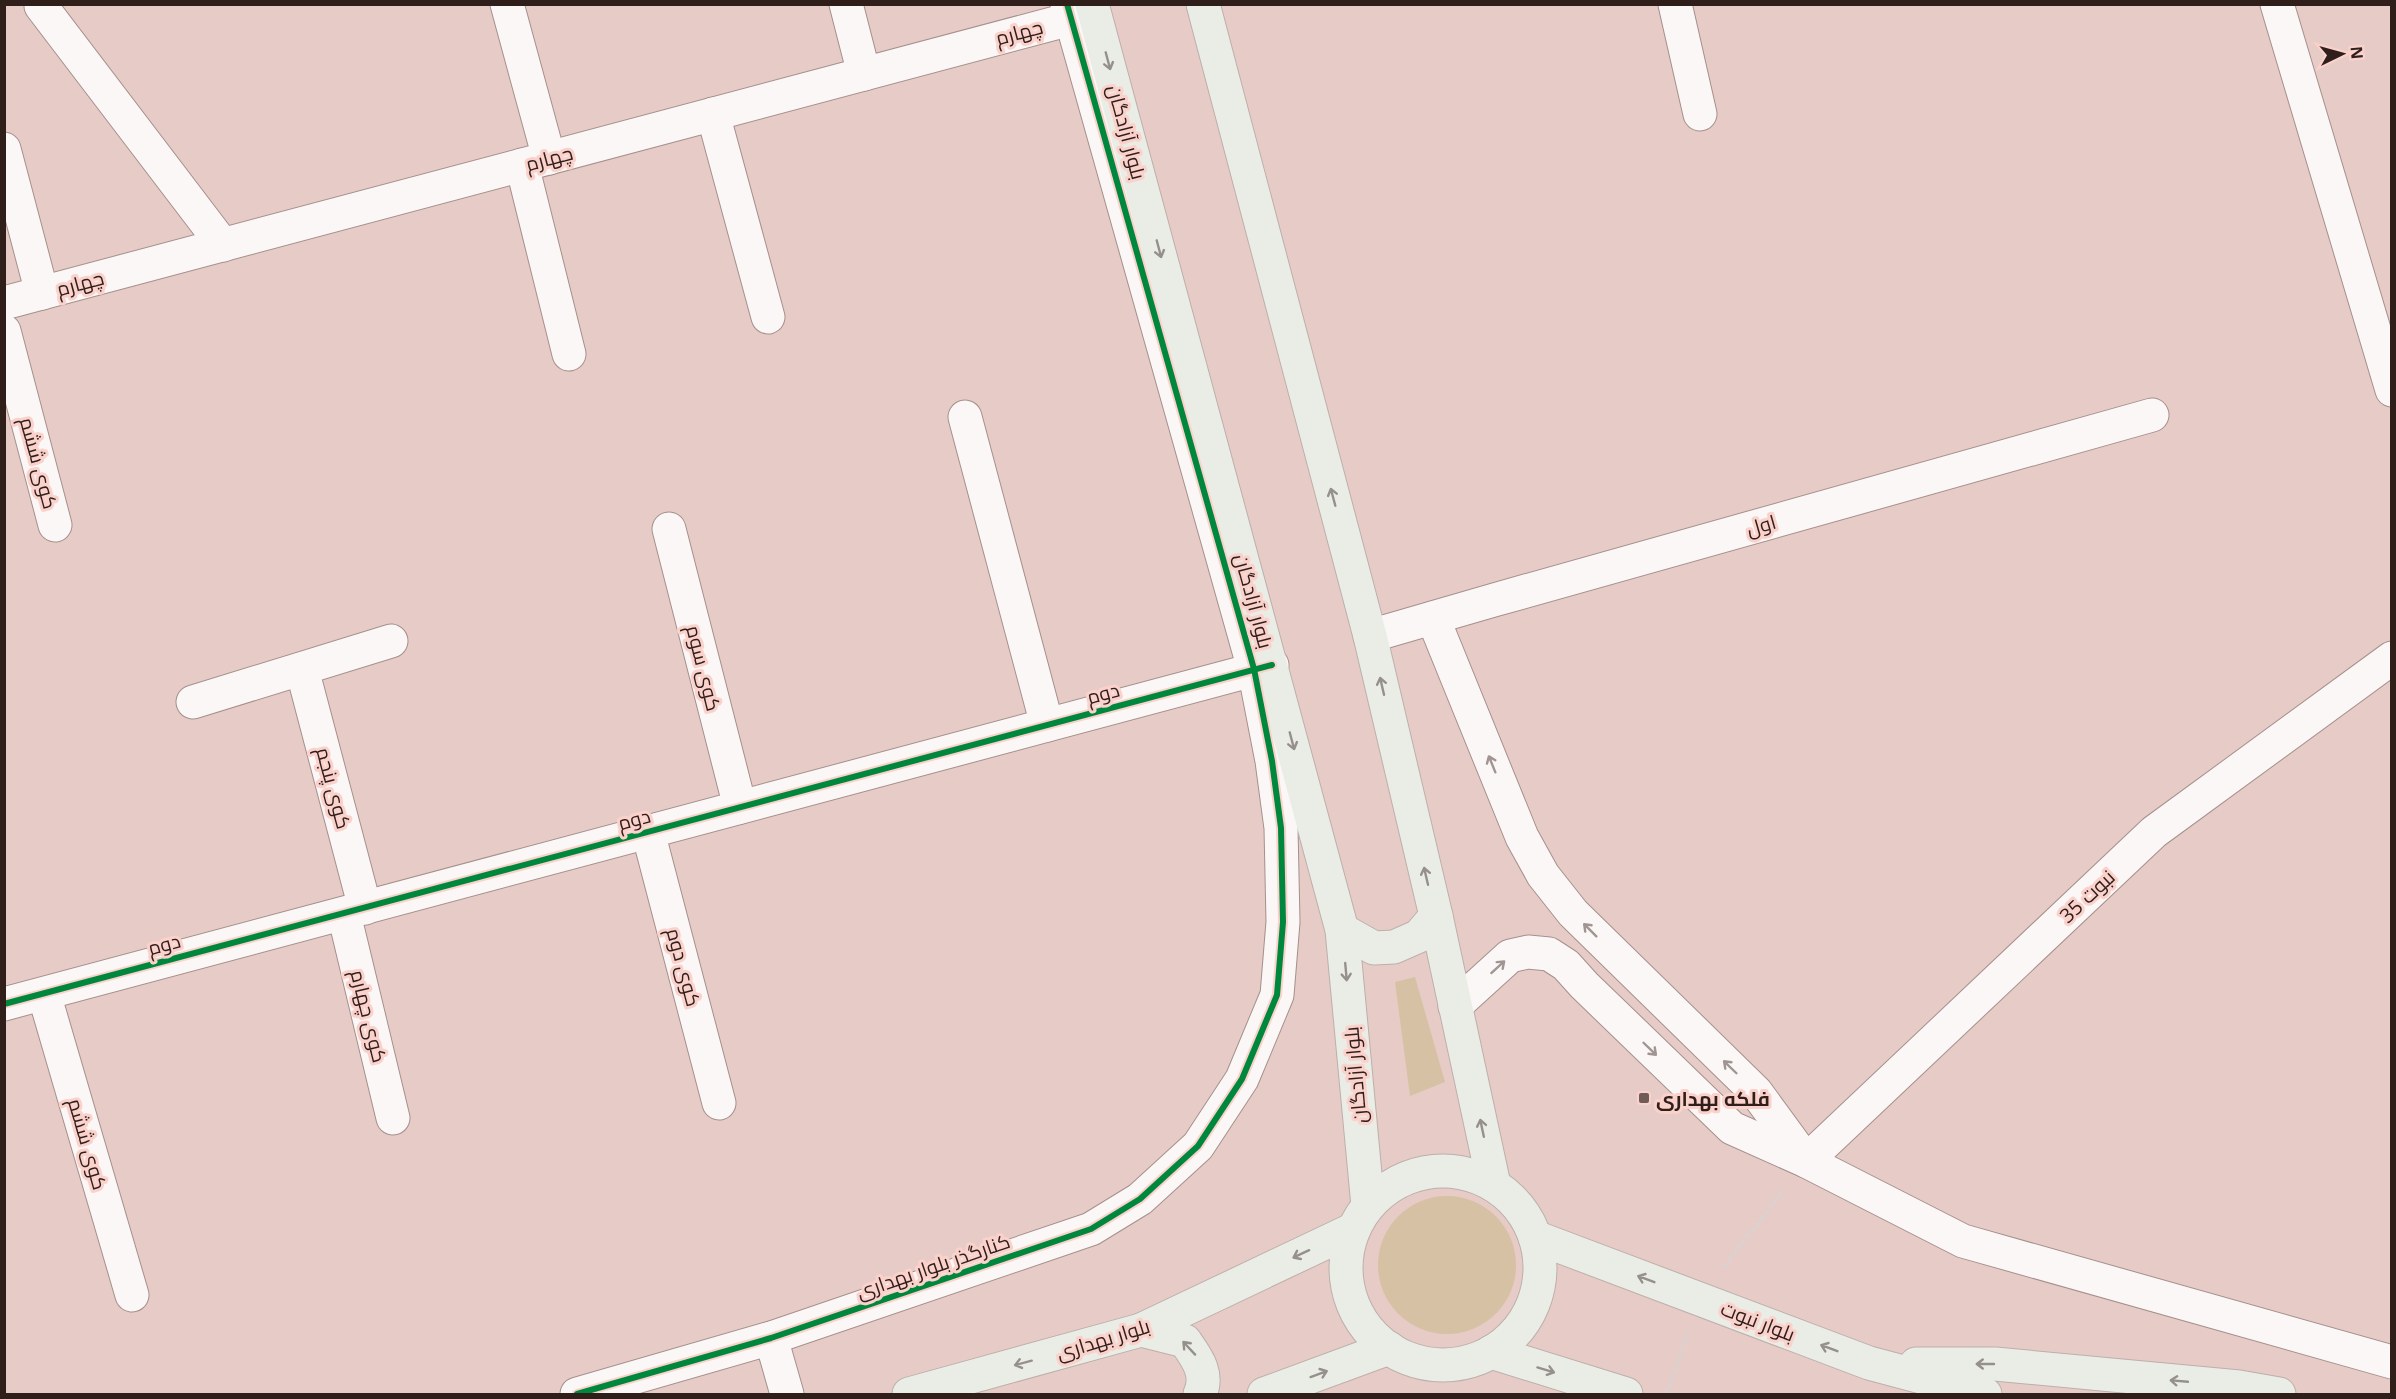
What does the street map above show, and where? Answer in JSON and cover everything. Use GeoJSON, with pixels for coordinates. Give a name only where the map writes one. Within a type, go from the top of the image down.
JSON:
{"type":"FeatureCollection","features":[{"type":"Feature","properties":{"kind":"main road"},"geometry":{"type":"LineString","coordinates":[[1203,5],[1370,636],[1436,916],[1494,1185]]}},
{"type":"Feature","properties":{"kind":"main road","name":"بلوار آزادگان"},"geometry":{"type":"LineString","coordinates":[[1081,10],[1263,667],[1342,930],[1361,1218]]}},
{"type":"Feature","properties":{"kind":"main road"},"geometry":{"type":"LineString","coordinates":[[1342,930],[1374,948],[1394,946],[1419,936],[1436,916]]}},
{"type":"Feature","properties":{"kind":"main road"},"geometry":{"type":"LineString","coordinates":[[1441,1170],[1469,1174],[1494,1185],[1512,1199],[1526,1216],[1535,1237],[1540,1259],[1540,1281],[1533,1303],[1523,1322],[1509,1340],[1491,1353],[1466,1362],[1439,1365],[1413,1360],[1389,1348],[1369,1331],[1354,1307],[1347,1282],[1347,1255],[1361,1218],[1388,1187],[1414,1175],[1441,1170]]}},
{"type":"Feature","properties":{"kind":"main road","name":"بلوار بهداری"},"geometry":{"type":"LineString","coordinates":[[909,1395],[1141,1330],[1361,1218]]}},
{"type":"Feature","properties":{"kind":"main road","name":"بلوار نبوت"},"geometry":{"type":"LineString","coordinates":[[1535,1237],[1869,1363],[1985,1395]]}},
{"type":"Feature","properties":{"kind":"main road"},"geometry":{"type":"LineString","coordinates":[[1141,1330],[1185,1341],[1202,1364],[1204,1387],[1200,1395]]}},
{"type":"Feature","properties":{"kind":"main road"},"geometry":{"type":"LineString","coordinates":[[1264,1395],[1389,1348]]}},
{"type":"Feature","properties":{"kind":"main road"},"geometry":{"type":"LineString","coordinates":[[1491,1353],[1626,1395]]}},
{"type":"Feature","properties":{"kind":"main road"},"geometry":{"type":"LineString","coordinates":[[1869,1363],[1995,1364],[2239,1387],[2278,1395]]}},
{"type":"Feature","properties":{"kind":"street"},"geometry":{"type":"LineString","coordinates":[[507,4],[569,354]]}},
{"type":"Feature","properties":{"kind":"street"},"geometry":{"type":"LineString","coordinates":[[846,4],[864,74]]}},
{"type":"Feature","properties":{"kind":"street"},"geometry":{"type":"LineString","coordinates":[[1675,4],[1700,114]]}},
{"type":"Feature","properties":{"kind":"street"},"geometry":{"type":"LineString","coordinates":[[2277,4],[2391,390]]}},
{"type":"Feature","properties":{"kind":"street"},"geometry":{"type":"LineString","coordinates":[[40,6],[223,245]]}},
{"type":"Feature","properties":{"kind":"street","name":"چهارم"},"geometry":{"type":"LineString","coordinates":[[4,303],[864,74],[1081,10]]}},
{"type":"Feature","properties":{"kind":"street"},"geometry":{"type":"LineString","coordinates":[[713,114],[768,317]]}},
{"type":"Feature","properties":{"kind":"street"},"geometry":{"type":"LineString","coordinates":[[4,149],[42,293]]}},
{"type":"Feature","properties":{"kind":"street","name":"کوی ششم"},"geometry":{"type":"LineString","coordinates":[[4,331],[55,525]]}},
{"type":"Feature","properties":{"kind":"street","name":"اول"},"geometry":{"type":"LineString","coordinates":[[1370,636],[2152,415]]}},
{"type":"Feature","properties":{"kind":"street"},"geometry":{"type":"LineString","coordinates":[[965,417],[1047,725]]}},
{"type":"Feature","properties":{"kind":"street","name":"کوی سوم"},"geometry":{"type":"LineString","coordinates":[[669,529],[740,807]]}},
{"type":"Feature","properties":{"kind":"street"},"geometry":{"type":"LineString","coordinates":[[1433,618],[1522,837],[1543,875],[1574,913],[1756,1092],[1806,1161]]}},
{"type":"Feature","properties":{"kind":"street"},"geometry":{"type":"LineString","coordinates":[[193,702],[391,641]]}},
{"type":"Feature","properties":{"kind":"street","name":"نبوت 35"},"geometry":{"type":"LineString","coordinates":[[1806,1161],[2154,832],[2391,658]]}},
{"type":"Feature","properties":{"kind":"street","name":"دوم"},"geometry":{"type":"LineString","coordinates":[[4,1004],[1263,667]]}},
{"type":"Feature","properties":{"kind":"street","name":"کنارگذر بلوار بهداری"},"geometry":{"type":"LineString","coordinates":[[577,1395],[771,1338],[1091,1229],[1140,1199],[1198,1146],[1242,1079],[1276,995],[1283,922],[1281,828],[1263,667]]}},
{"type":"Feature","properties":{"kind":"street","name":"کوی پنجم"},"geometry":{"type":"LineString","coordinates":[[302,669],[354,911]]}},
{"type":"Feature","properties":{"kind":"street","name":"کوی دوم"},"geometry":{"type":"LineString","coordinates":[[648,832],[719,1103]]}},
{"type":"Feature","properties":{"kind":"street","name":"کوی چهارم"},"geometry":{"type":"LineString","coordinates":[[354,911],[393,1118]]}},
{"type":"Feature","properties":{"kind":"street"},"geometry":{"type":"LineString","coordinates":[[1455,1006],[1510,956],[1528,952],[1549,954],[1566,965],[1732,1128],[1806,1161],[1964,1240],[2391,1362]]}},
{"type":"Feature","properties":{"kind":"street","name":"کوی ششم"},"geometry":{"type":"LineString","coordinates":[[44,994],[132,1295]]}},
{"type":"Feature","properties":{"kind":"street"},"geometry":{"type":"LineString","coordinates":[[771,1338],[787,1395]]}},
{"type":"Feature","properties":{"kind":"shaded area"},"geometry":{"type":"Polygon","coordinates":[[[1415,977],[1445,1082],[1410,1096],[1395,982],[1415,977]]]}},
{"type":"Feature","properties":{"kind":"shaded area"},"geometry":{"type":"Polygon","coordinates":[[[1447,1196],[1473,1201],[1496,1216],[1511,1239],[1516,1265],[1511,1291],[1496,1314],[1473,1329],[1447,1334],[1421,1329],[1398,1314],[1383,1291],[1378,1265],[1383,1239],[1398,1216],[1421,1201],[1447,1196]]]}},
{"type":"Feature","properties":{"kind":"cycle path"},"geometry":{"type":"LineString","coordinates":[[577,1394],[771,1338],[1091,1229],[1140,1199],[1198,1146],[1242,1079],[1277,995],[1283,922],[1281,828],[1272,761],[1254,669],[1067,4]]}},
{"type":"Feature","properties":{"kind":"cycle path"},"geometry":{"type":"LineString","coordinates":[[4,1004],[1272,665]]}},
{"type":"Feature","properties":{"kind":"place","name":"فلکه بهداری"},"geometry":{"type":"Point","coordinates":[1644,1098]}}]}
